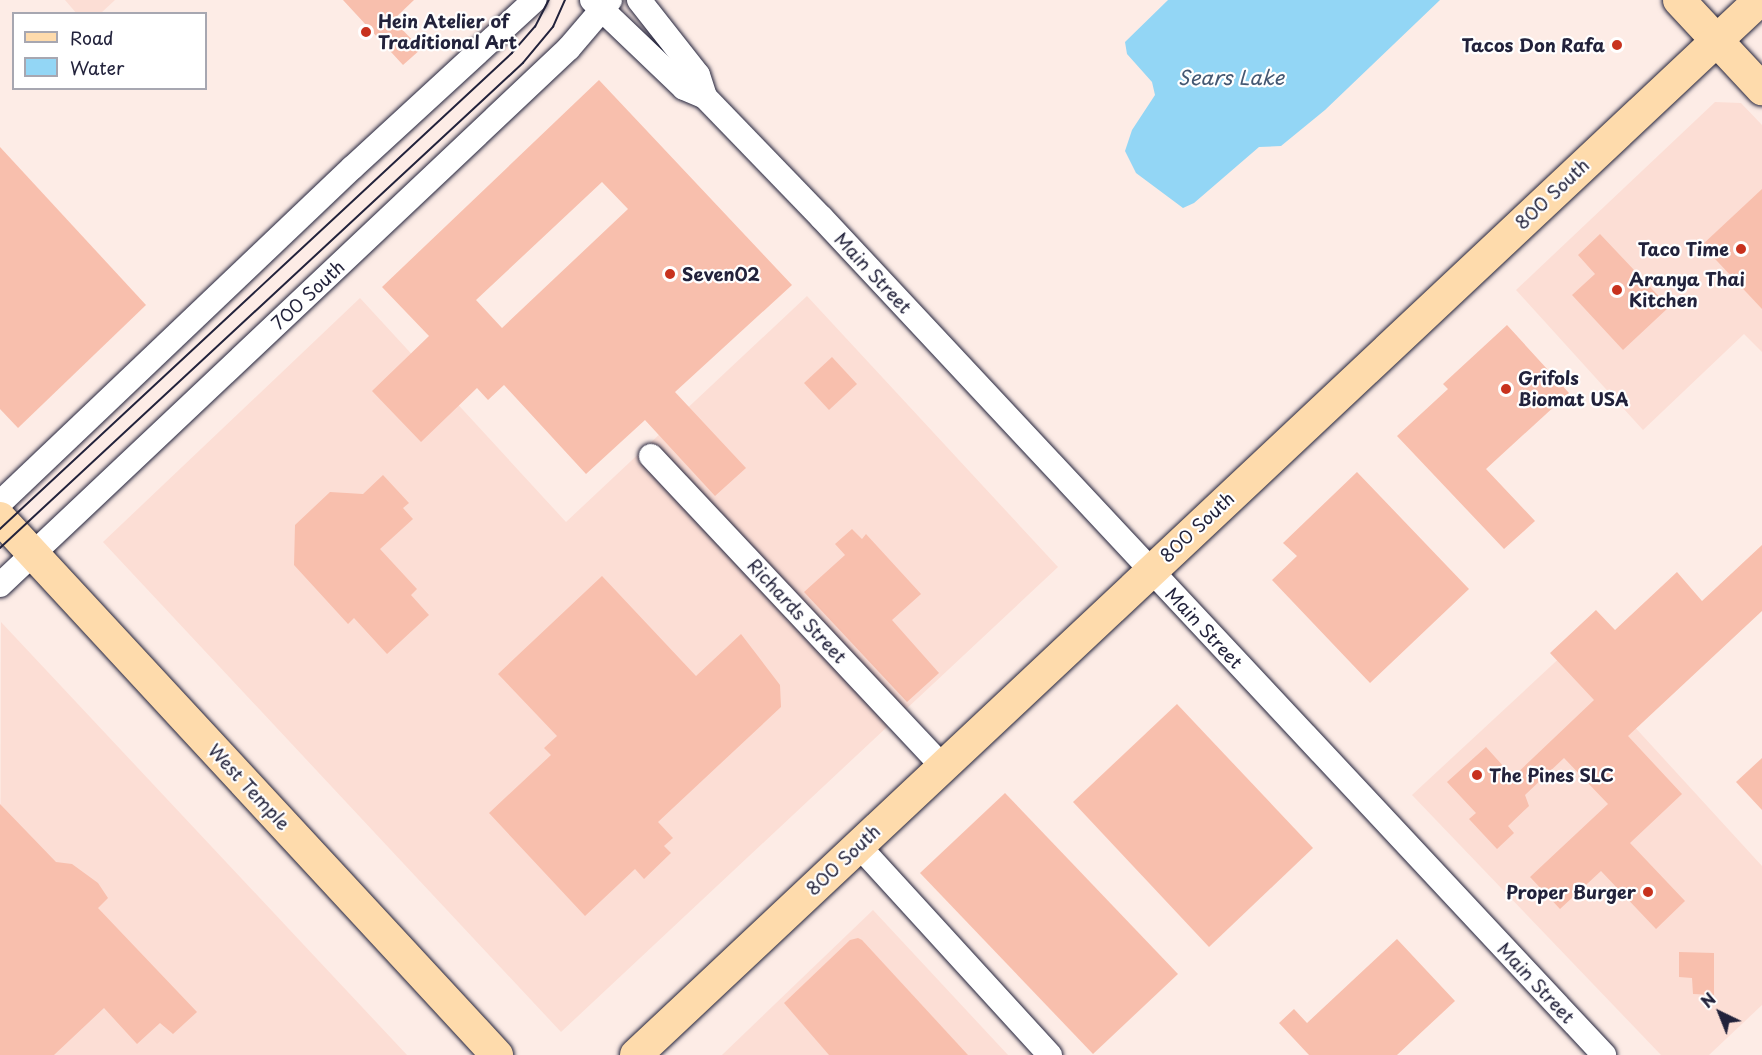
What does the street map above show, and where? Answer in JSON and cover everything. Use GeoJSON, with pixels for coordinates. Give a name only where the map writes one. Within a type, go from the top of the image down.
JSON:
{"type":"FeatureCollection","features":[{"type":"Feature","properties":{"kind":"main road"},"geometry":{"type":"LineString","coordinates":[[1679,0],[1762,89]]}},
{"type":"Feature","properties":{"kind":"main road","name":"800 South"},"geometry":{"type":"LineString","coordinates":[[636,1055],[1756,5]]}},
{"type":"Feature","properties":{"kind":"main road","name":"West Temple"},"geometry":{"type":"LineString","coordinates":[[0,518],[497,1055]]}},
{"type":"Feature","properties":{"kind":"street"},"geometry":{"type":"LineString","coordinates":[[0,503],[352,168],[535,0]]}},
{"type":"Feature","properties":{"kind":"street","name":"Main Street"},"geometry":{"type":"LineString","coordinates":[[639,0],[698,75],[705,97]]}},
{"type":"Feature","properties":{"kind":"street","name":"Main Street"},"geometry":{"type":"LineString","coordinates":[[601,3],[684,88],[705,97],[1604,1055]]}},
{"type":"Feature","properties":{"kind":"street","name":"700 South"},"geometry":{"type":"LineString","coordinates":[[0,585],[569,48],[601,3]]}},
{"type":"Feature","properties":{"kind":"street","name":"Richards Street"},"geometry":{"type":"LineString","coordinates":[[651,456],[942,766]]}},
{"type":"Feature","properties":{"kind":"street"},"geometry":{"type":"LineString","coordinates":[[858,846],[1050,1055]]}},
{"type":"Feature","properties":{"kind":"shaded area"},"geometry":{"type":"Polygon","coordinates":[[[65,0],[115,0],[102,12],[75,12],[65,0]]]}},
{"type":"Feature","properties":{"kind":"shaded area"},"geometry":{"type":"Polygon","coordinates":[[[1715,102],[1741,103],[1762,125],[1762,352],[1744,334],[1643,430],[1516,290],[1715,102]]]}},
{"type":"Feature","properties":{"kind":"shaded area"},"geometry":{"type":"Polygon","coordinates":[[[807,296],[1058,567],[561,1032],[103,542],[360,298],[566,522],[807,296]]]}},
{"type":"Feature","properties":{"kind":"shaded area"},"geometry":{"type":"Polygon","coordinates":[[[1,622],[407,1055],[0,1055],[1,622]]]}},
{"type":"Feature","properties":{"kind":"shaded area"},"geometry":{"type":"Polygon","coordinates":[[[1566,652],[1762,866],[1762,1005],[1709,1055],[1661,1055],[1412,795],[1566,652]]]}},
{"type":"Feature","properties":{"kind":"shaded area"},"geometry":{"type":"Polygon","coordinates":[[[873,910],[1008,1055],[722,1055],[873,910]]]}},
{"type":"Feature","properties":{"kind":"water","name":"Sears Lake"},"geometry":{"type":"Polygon","coordinates":[[[1168,0],[1440,0],[1325,110],[1281,146],[1259,147],[1194,203],[1183,208],[1136,173],[1125,151],[1132,130],[1155,95],[1152,82],[1127,54],[1125,42],[1168,0]]]}},
{"type":"Feature","properties":{"kind":"building"},"geometry":{"type":"Polygon","coordinates":[[[343,0],[414,0],[393,20],[421,49],[403,65],[343,0]]]}},
{"type":"Feature","properties":{"kind":"building","name":"Seven02"},"geometry":{"type":"Polygon","coordinates":[[[599,80],[792,285],[675,392],[746,468],[715,496],[645,420],[586,474],[504,385],[488,400],[477,388],[421,442],[372,391],[429,336],[382,287],[599,80]],[[602,182],[476,300],[502,328],[628,209],[602,182]]]}},
{"type":"Feature","properties":{"kind":"building"},"geometry":{"type":"Polygon","coordinates":[[[0,147],[146,305],[18,428],[0,409],[0,147]]]}},
{"type":"Feature","properties":{"kind":"building"},"geometry":{"type":"Polygon","coordinates":[[[1762,189],[1762,309],[1702,245],[1762,189]]]}},
{"type":"Feature","properties":{"kind":"building"},"geometry":{"type":"Polygon","coordinates":[[[1600,234],[1669,307],[1623,350],[1572,295],[1595,274],[1578,255],[1600,234]]]}},
{"type":"Feature","properties":{"kind":"building"},"geometry":{"type":"Polygon","coordinates":[[[1507,325],[1569,393],[1486,469],[1535,521],[1504,549],[1397,436],[1448,389],[1443,384],[1507,325]]]}},
{"type":"Feature","properties":{"kind":"building"},"geometry":{"type":"Polygon","coordinates":[[[832,357],[857,384],[829,410],[804,383],[832,357]]]}},
{"type":"Feature","properties":{"kind":"building"},"geometry":{"type":"Polygon","coordinates":[[[1357,472],[1469,589],[1370,683],[1272,580],[1297,556],[1283,543],[1357,472]]]}},
{"type":"Feature","properties":{"kind":"building"},"geometry":{"type":"Polygon","coordinates":[[[383,475],[409,503],[403,508],[413,519],[380,549],[417,589],[411,595],[429,615],[387,654],[354,618],[348,624],[294,565],[295,525],[330,492],[363,494],[383,475]]]}},
{"type":"Feature","properties":{"kind":"building"},"geometry":{"type":"Polygon","coordinates":[[[852,529],[862,539],[866,534],[921,594],[892,620],[939,673],[907,702],[804,592],[845,555],[835,544],[852,529]]]}},
{"type":"Feature","properties":{"kind":"building"},"geometry":{"type":"Polygon","coordinates":[[[1762,545],[1762,611],[1628,736],[1682,794],[1630,843],[1685,901],[1656,929],[1601,871],[1560,909],[1530,877],[1608,804],[1564,758],[1525,795],[1529,806],[1508,826],[1514,833],[1497,849],[1469,819],[1476,813],[1447,782],[1486,747],[1513,777],[1594,700],[1550,653],[1596,610],[1615,630],[1677,572],[1702,601],[1762,545]]]}},
{"type":"Feature","properties":{"kind":"building"},"geometry":{"type":"Polygon","coordinates":[[[602,576],[696,676],[741,634],[780,685],[781,707],[658,822],[673,838],[664,846],[671,853],[644,879],[635,869],[585,916],[489,813],[551,755],[544,748],[557,736],[498,674],[602,576]]]}},
{"type":"Feature","properties":{"kind":"building"},"geometry":{"type":"Polygon","coordinates":[[[1177,704],[1313,848],[1209,947],[1073,802],[1177,704]]]}},
{"type":"Feature","properties":{"kind":"building"},"geometry":{"type":"Polygon","coordinates":[[[1762,758],[1762,810],[1736,782],[1762,758]]]}},
{"type":"Feature","properties":{"kind":"building"},"geometry":{"type":"Polygon","coordinates":[[[1005,793],[1178,974],[1093,1054],[920,873],[1005,793]]]}},
{"type":"Feature","properties":{"kind":"building"},"geometry":{"type":"Polygon","coordinates":[[[0,804],[56,862],[72,864],[98,883],[108,898],[98,908],[197,1012],[173,1034],[160,1023],[137,1044],[104,1008],[54,1055],[0,1055],[0,804]]]}},
{"type":"Feature","properties":{"kind":"building"},"geometry":{"type":"Polygon","coordinates":[[[858,938],[968,1055],[829,1055],[784,1003],[850,940],[858,938]]]}},
{"type":"Feature","properties":{"kind":"building"},"geometry":{"type":"Polygon","coordinates":[[[1397,939],[1455,1001],[1397,1055],[1309,1055],[1279,1023],[1294,1009],[1307,1023],[1397,939]]]}},
{"type":"Feature","properties":{"kind":"building"},"geometry":{"type":"Polygon","coordinates":[[[1679,952],[1714,953],[1714,995],[1693,994],[1692,978],[1679,977],[1679,952]]]}},
{"type":"Feature","properties":{"kind":"tram line"},"geometry":{"type":"LineString","coordinates":[[0,529],[512,53],[535,27],[549,0]]}},
{"type":"Feature","properties":{"kind":"tram line"},"geometry":{"type":"LineString","coordinates":[[0,548],[523,63],[553,27],[565,0]]}},
{"type":"Feature","properties":{"kind":"place","name":"Hein Atelier of Traditional Art"},"geometry":{"type":"Point","coordinates":[366,32]}},
{"type":"Feature","properties":{"kind":"place","name":"Tacos Don Rafa"},"geometry":{"type":"Point","coordinates":[1617,45]}},
{"type":"Feature","properties":{"kind":"place","name":"Taco Time"},"geometry":{"type":"Point","coordinates":[1741,249]}},
{"type":"Feature","properties":{"kind":"place","name":"Seven02"},"geometry":{"type":"Point","coordinates":[670,274]}},
{"type":"Feature","properties":{"kind":"place","name":"Aranya Thai Kitchen"},"geometry":{"type":"Point","coordinates":[1617,290]}},
{"type":"Feature","properties":{"kind":"place","name":"Grifols Biomat USA"},"geometry":{"type":"Point","coordinates":[1506,389]}},
{"type":"Feature","properties":{"kind":"place","name":"The Pines SLC"},"geometry":{"type":"Point","coordinates":[1477,775]}},
{"type":"Feature","properties":{"kind":"place","name":"Proper Burger"},"geometry":{"type":"Point","coordinates":[1648,892]}}]}
